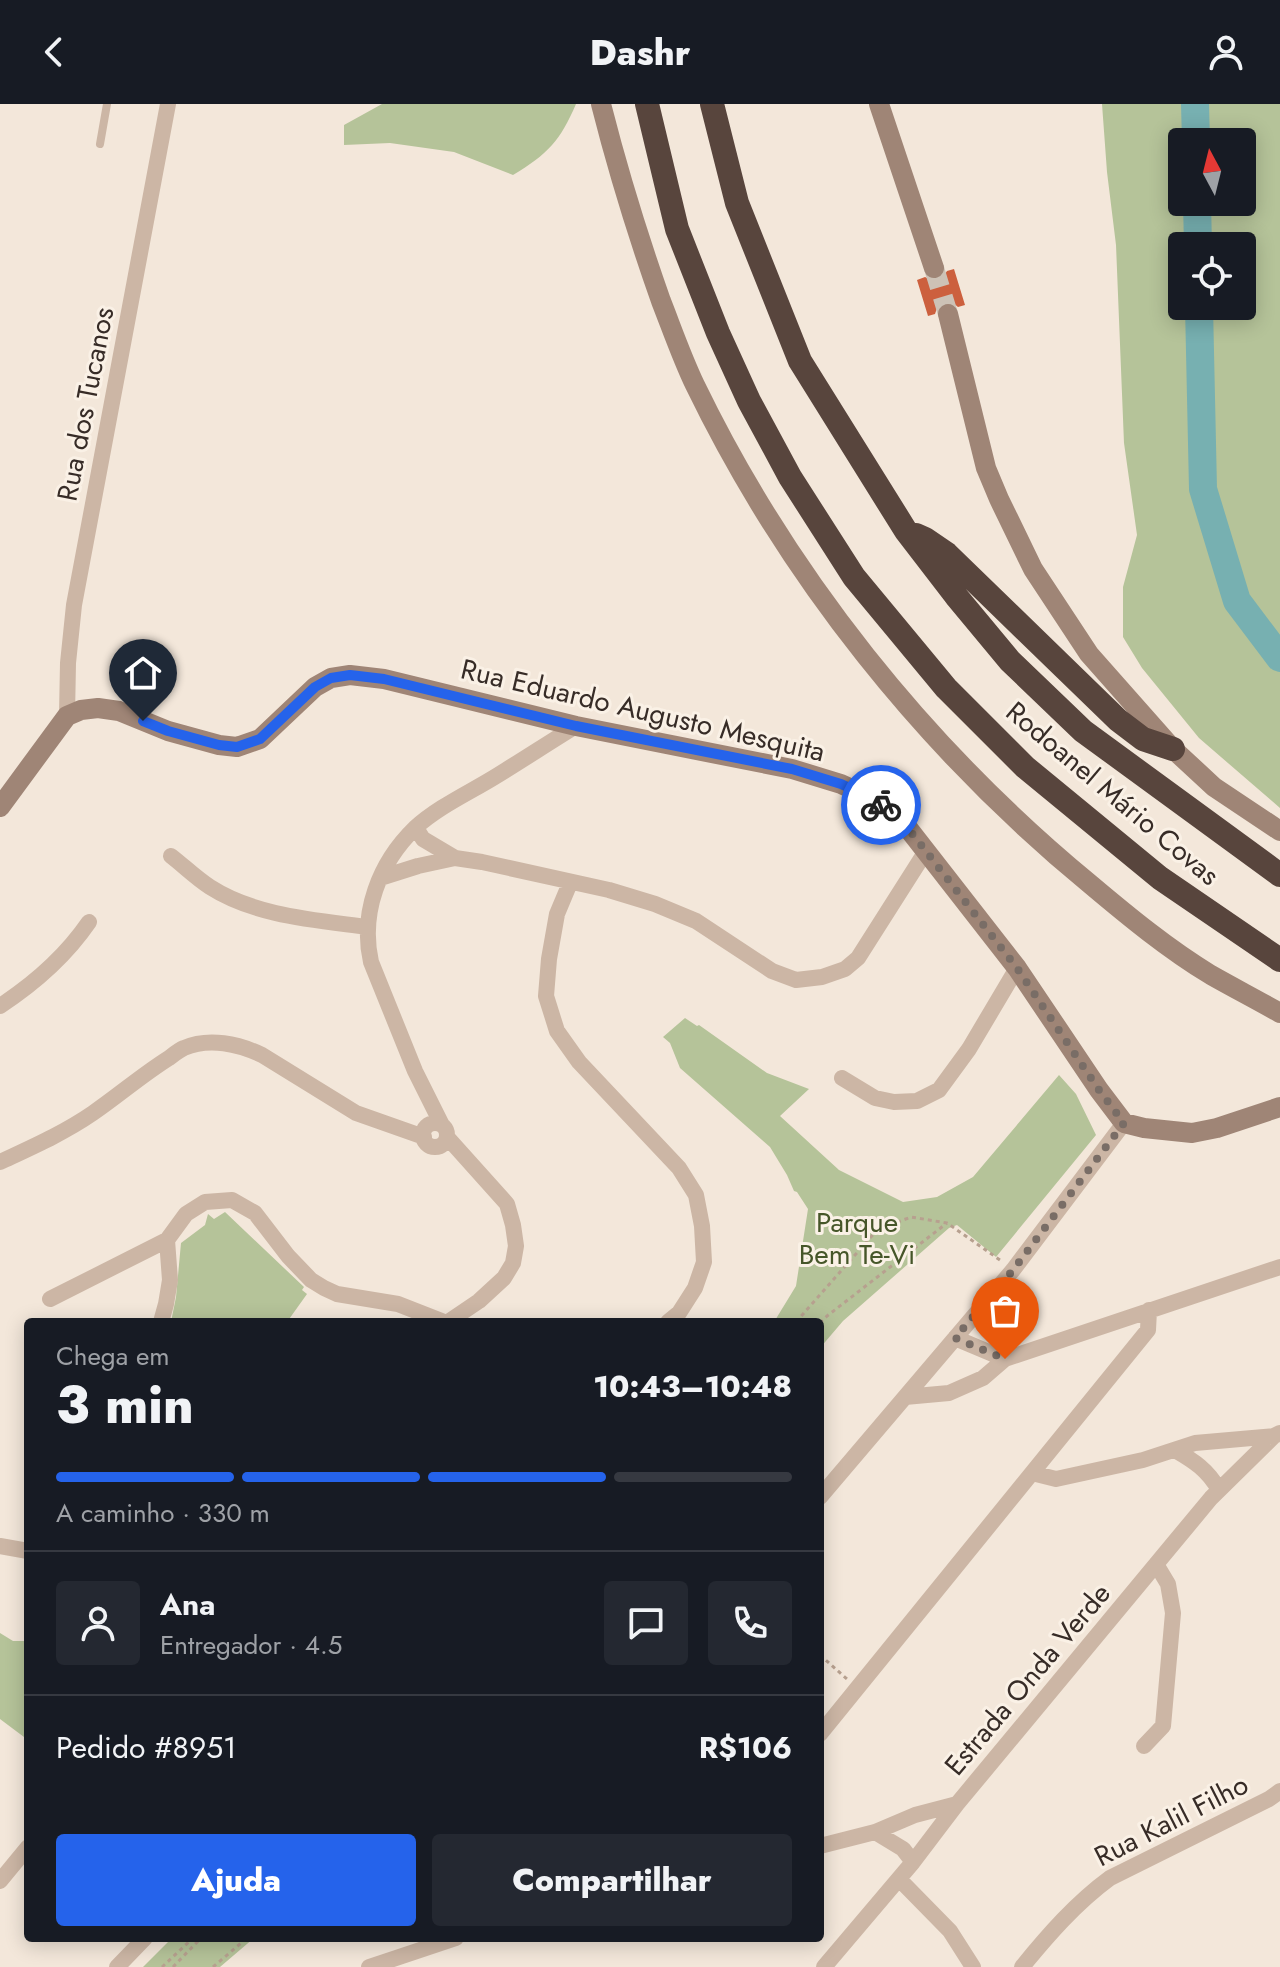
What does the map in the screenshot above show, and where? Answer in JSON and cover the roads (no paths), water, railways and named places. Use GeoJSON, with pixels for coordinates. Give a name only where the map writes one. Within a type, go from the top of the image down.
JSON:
{"type":"FeatureCollection","features":[{"type":"Feature","properties":{"kind":"highway","name":"Rodoanel Mário Covas"},"geometry":{"type":"LineString","coordinates":[[647,104],[677,229],[718,333],[749,401],[790,477],[854,577],[946,688],[1025,767],[1160,878],[1280,960]]}},
{"type":"Feature","properties":{"kind":"highway","name":"Rodoanel Mário Covas"},"geometry":{"type":"LineString","coordinates":[[712,104],[737,203],[800,361],[906,531],[1010,661],[1083,731],[1280,875]]}},
{"type":"Feature","properties":{"kind":"highway"},"geometry":{"type":"LineString","coordinates":[[906,531],[947,554],[1118,720],[1143,739],[1173,749]]}},
{"type":"Feature","properties":{"kind":"main road"},"geometry":{"type":"LineString","coordinates":[[601,104],[648,264],[694,383],[762,506],[841,623],[937,739],[1000,804],[1066,865],[1197,965],[1280,1013]]}},
{"type":"Feature","properties":{"kind":"main road"},"geometry":{"type":"LineString","coordinates":[[879,104],[934,268]]}},
{"type":"Feature","properties":{"kind":"main road"},"geometry":{"type":"LineString","coordinates":[[948,314],[986,468],[1033,569],[1089,654],[1173,749],[1214,787],[1280,831]]}},
{"type":"Feature","properties":{"kind":"main road","name":"Rua Eduardo Augusto Mesquita"},"geometry":{"type":"LineString","coordinates":[[67,716],[98,708],[119,711],[168,731],[237,747],[260,739],[315,687],[331,678],[350,675],[384,679],[576,726],[792,769],[841,784],[871,798],[900,818],[1017,968],[1124,1123]]}},
{"type":"Feature","properties":{"kind":"main road"},"geometry":{"type":"LineString","coordinates":[[0,807],[67,716]]}},
{"type":"Feature","properties":{"kind":"main road"},"geometry":{"type":"LineString","coordinates":[[1124,1123],[1192,1133],[1280,1107]]}},
{"type":"Feature","properties":{"kind":"street","name":"Rua dos Tucanos"},"geometry":{"type":"LineString","coordinates":[[67,716],[74,605],[168,104]]}},
{"type":"Feature","properties":{"kind":"street"},"geometry":{"type":"LineString","coordinates":[[444,1131],[415,1071],[371,962],[367,944],[370,905],[380,878],[397,850],[416,828],[445,806],[576,726]]}},
{"type":"Feature","properties":{"kind":"street"},"geometry":{"type":"LineString","coordinates":[[416,828],[423,839],[455,858]]}},
{"type":"Feature","properties":{"kind":"street"},"geometry":{"type":"LineString","coordinates":[[380,878],[455,858],[609,890],[696,921],[772,971],[796,980],[822,977],[845,969],[858,958],[926,851]]}},
{"type":"Feature","properties":{"kind":"street"},"geometry":{"type":"LineString","coordinates":[[171,856],[211,887],[237,900],[296,917],[367,927]]}},
{"type":"Feature","properties":{"kind":"street"},"geometry":{"type":"LineString","coordinates":[[570,883],[557,914],[549,959],[546,996],[557,1031],[579,1062],[679,1168],[696,1195],[704,1262],[695,1288],[673,1318]]}},
{"type":"Feature","properties":{"kind":"street"},"geometry":{"type":"LineString","coordinates":[[0,1006],[50,968],[72,946],[89,922]]}},
{"type":"Feature","properties":{"kind":"street"},"geometry":{"type":"LineString","coordinates":[[842,1078],[875,1098],[894,1102],[917,1101],[939,1090],[969,1049],[1017,968]]}},
{"type":"Feature","properties":{"kind":"street"},"geometry":{"type":"LineString","coordinates":[[0,1162],[59,1135],[184,1047],[217,1043],[246,1047],[356,1113],[424,1137],[428,1126],[437,1123],[507,1204],[516,1246],[513,1263],[504,1278],[479,1301],[452,1318]]}},
{"type":"Feature","properties":{"kind":"street"},"geometry":{"type":"LineString","coordinates":[[824,1492],[1013,1270],[1124,1123]]}},
{"type":"Feature","properties":{"kind":"street"},"geometry":{"type":"LineString","coordinates":[[50,1299],[167,1240],[186,1214],[205,1202],[232,1200],[255,1213],[288,1256],[311,1280],[324,1288],[337,1294],[398,1304],[435,1318]]}},
{"type":"Feature","properties":{"kind":"street"},"geometry":{"type":"LineString","coordinates":[[162,1318],[170,1280],[167,1240]]}},
{"type":"Feature","properties":{"kind":"street"},"geometry":{"type":"LineString","coordinates":[[905,1397],[949,1393],[983,1378],[1005,1359],[1280,1267]]}},
{"type":"Feature","properties":{"kind":"street"},"geometry":{"type":"LineString","coordinates":[[824,1729],[1148,1330],[1149,1310]]}},
{"type":"Feature","properties":{"kind":"street"},"geometry":{"type":"LineString","coordinates":[[955,1338],[1005,1359]]}},
{"type":"Feature","properties":{"kind":"street"},"geometry":{"type":"LineString","coordinates":[[1032,1473],[1056,1479],[1106,1469],[1195,1443],[1277,1435]]}},
{"type":"Feature","properties":{"kind":"street","name":"Estrada Onda Verde"},"geometry":{"type":"LineString","coordinates":[[824,1967],[1219,1490],[1277,1435]]}},
{"type":"Feature","properties":{"kind":"street"},"geometry":{"type":"LineString","coordinates":[[1175,1450],[1211,1475],[1219,1490]]}},
{"type":"Feature","properties":{"kind":"street"},"geometry":{"type":"LineString","coordinates":[[0,1546],[24,1550]]}},
{"type":"Feature","properties":{"kind":"street"},"geometry":{"type":"LineString","coordinates":[[1144,1746],[1163,1726],[1173,1613],[1168,1584],[1156,1564]]}},
{"type":"Feature","properties":{"kind":"street","name":"Rua Kalil Filho"},"geometry":{"type":"LineString","coordinates":[[1022,1967],[1091,1892],[1110,1878],[1280,1791]]}},
{"type":"Feature","properties":{"kind":"street"},"geometry":{"type":"LineString","coordinates":[[824,1845],[875,1832],[915,1815],[957,1804]]}},
{"type":"Feature","properties":{"kind":"street"},"geometry":{"type":"LineString","coordinates":[[875,1832],[903,1849],[913,1862]]}},
{"type":"Feature","properties":{"kind":"street"},"geometry":{"type":"LineString","coordinates":[[0,1881],[24,1852]]}},
{"type":"Feature","properties":{"kind":"street"},"geometry":{"type":"LineString","coordinates":[[899,1879],[950,1931],[973,1967]]}},
{"type":"Feature","properties":{"kind":"street"},"geometry":{"type":"LineString","coordinates":[[117,1967],[141,1942]]}},
{"type":"Feature","properties":{"kind":"street"},"geometry":{"type":"LineString","coordinates":[[369,1967],[443,1942]]}},
{"type":"Feature","properties":{"kind":"lane"},"geometry":{"type":"LineString","coordinates":[[100,144],[107,104]]}},
{"type":"Feature","properties":{"kind":"waterway"},"geometry":{"type":"LineString","coordinates":[[1195,104],[1196,128]]}},
{"type":"Feature","properties":{"kind":"waterway"},"geometry":{"type":"LineString","coordinates":[[1197,216],[1198,232]]}},
{"type":"Feature","properties":{"kind":"waterway"},"geometry":{"type":"LineString","coordinates":[[1199,320],[1203,489],[1237,601],[1280,658]]}},
{"type":"Feature","properties":{"kind":"tunnel"},"geometry":{"type":"LineString","coordinates":[[934,268],[948,314]]}},
{"type":"Feature","properties":{"kind":"park label","name":"Parque Bem Te-Vi"},"geometry":{"type":"Point","coordinates":[857,1238]}}]}
